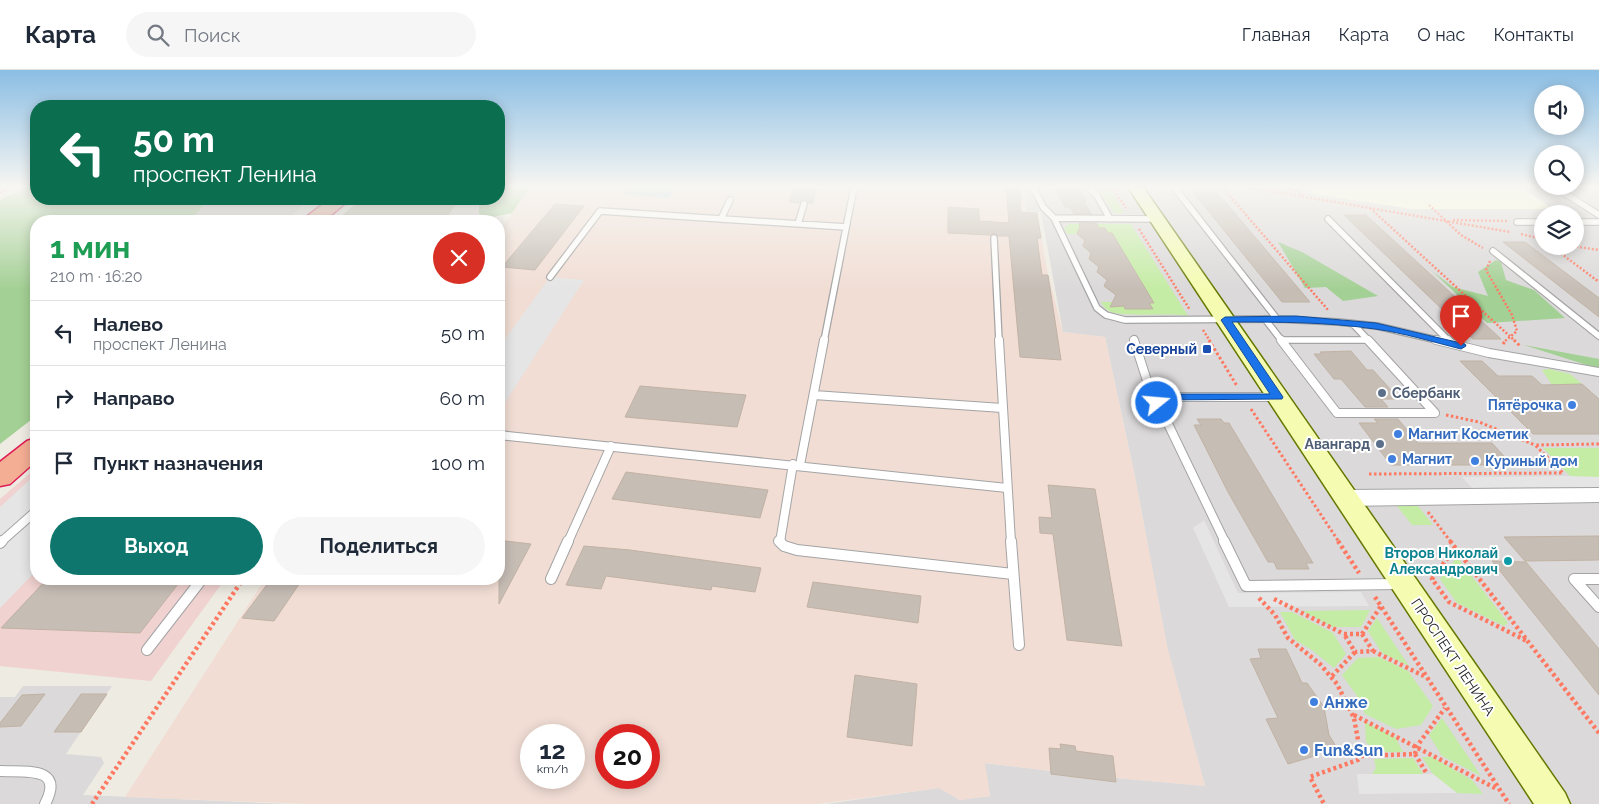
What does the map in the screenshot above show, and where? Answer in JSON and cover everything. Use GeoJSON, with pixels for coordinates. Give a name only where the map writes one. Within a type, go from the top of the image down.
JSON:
{"type":"FeatureCollection","features":[{"type":"Feature","properties":{"kind":"highway"},"geometry":{"type":"LineString","coordinates":[[0,477],[30,452]]}},
{"type":"Feature","properties":{"kind":"main road","name":"ПРОСПЕКТ ЛЕНИНА"},"geometry":{"type":"LineString","coordinates":[[1158,221],[1553,804]]}},
{"type":"Feature","properties":{"kind":"street"},"geometry":{"type":"LineString","coordinates":[[1345,498],[1599,495]]}},
{"type":"Feature","properties":{"kind":"lane"},"geometry":{"type":"LineString","coordinates":[[550,277],[592,221]]}},
{"type":"Feature","properties":{"kind":"lane"},"geometry":{"type":"LineString","coordinates":[[756,221],[846,227]]}},
{"type":"Feature","properties":{"kind":"lane"},"geometry":{"type":"LineString","coordinates":[[847,221],[814,395],[779,540],[780,544],[797,550],[1013,574]]}},
{"type":"Feature","properties":{"kind":"lane"},"geometry":{"type":"LineString","coordinates":[[1056,221],[1097,308],[1101,312],[1126,320],[1277,319],[1338,322],[1385,328],[1489,352],[1599,372]]}},
{"type":"Feature","properties":{"kind":"lane"},"geometry":{"type":"LineString","coordinates":[[1200,221],[1277,319]]}},
{"type":"Feature","properties":{"kind":"lane"},"geometry":{"type":"LineString","coordinates":[[1330,221],[1451,343]]}},
{"type":"Feature","properties":{"kind":"lane"},"geometry":{"type":"LineString","coordinates":[[1517,222],[1534,222]]}},
{"type":"Feature","properties":{"kind":"lane"},"geometry":{"type":"LineString","coordinates":[[1584,222],[1599,222]]}},
{"type":"Feature","properties":{"kind":"lane"},"geometry":{"type":"LineString","coordinates":[[994,238],[1006,488],[1019,646]]}},
{"type":"Feature","properties":{"kind":"lane"},"geometry":{"type":"LineString","coordinates":[[1493,251],[1599,336]]}},
{"type":"Feature","properties":{"kind":"lane"},"geometry":{"type":"LineString","coordinates":[[1265,319],[1337,413],[1435,413]]}},
{"type":"Feature","properties":{"kind":"lane"},"geometry":{"type":"LineString","coordinates":[[1353,324],[1435,413]]}},
{"type":"Feature","properties":{"kind":"lane"},"geometry":{"type":"LineString","coordinates":[[1134,339],[1149,387],[1156,393],[1167,397]]}},
{"type":"Feature","properties":{"kind":"lane"},"geometry":{"type":"LineString","coordinates":[[1280,340],[1368,340]]}},
{"type":"Feature","properties":{"kind":"lane"},"geometry":{"type":"LineString","coordinates":[[814,395],[1002,408]]}},
{"type":"Feature","properties":{"kind":"lane"},"geometry":{"type":"LineString","coordinates":[[1278,397],[1167,397],[1160,398],[1157,403],[1246,586],[1404,584]]}},
{"type":"Feature","properties":{"kind":"lane"},"geometry":{"type":"LineString","coordinates":[[505,436],[1006,488]]}},
{"type":"Feature","properties":{"kind":"lane"},"geometry":{"type":"LineString","coordinates":[[551,579],[611,446]]}},
{"type":"Feature","properties":{"kind":"lane"},"geometry":{"type":"LineString","coordinates":[[0,543],[30,516]]}},
{"type":"Feature","properties":{"kind":"lane"},"geometry":{"type":"LineString","coordinates":[[1599,578],[1574,579],[1599,607]]}},
{"type":"Feature","properties":{"kind":"lane"},"geometry":{"type":"LineString","coordinates":[[148,650],[197,585]]}},
{"type":"Feature","properties":{"kind":"lane"},"geometry":{"type":"LineString","coordinates":[[0,771],[46,774],[51,780],[52,788],[45,804]]}},
{"type":"Feature","properties":{"kind":"path"},"geometry":{"type":"LineString","coordinates":[[1134,221],[1243,397],[1509,804]]}},
{"type":"Feature","properties":{"kind":"path"},"geometry":{"type":"LineString","coordinates":[[1251,221],[1338,322]]}},
{"type":"Feature","properties":{"kind":"path"},"geometry":{"type":"LineString","coordinates":[[1384,221],[1538,362]]}},
{"type":"Feature","properties":{"kind":"path"},"geometry":{"type":"LineString","coordinates":[[1445,221],[1476,246],[1493,251],[1486,270],[1490,281],[1516,322],[1517,331],[1509,336],[1499,348],[1489,352]]}},
{"type":"Feature","properties":{"kind":"path"},"geometry":{"type":"LineString","coordinates":[[1450,221],[1534,237]]}},
{"type":"Feature","properties":{"kind":"path"},"geometry":{"type":"LineString","coordinates":[[1489,221],[1517,222]]}},
{"type":"Feature","properties":{"kind":"path"},"geometry":{"type":"LineString","coordinates":[[1584,249],[1599,250]]}},
{"type":"Feature","properties":{"kind":"path"},"geometry":{"type":"LineString","coordinates":[[1563,255],[1599,282]]}},
{"type":"Feature","properties":{"kind":"path"},"geometry":{"type":"LineString","coordinates":[[1369,474],[1563,473],[1535,445],[1479,422],[1435,413]]}},
{"type":"Feature","properties":{"kind":"path"},"geometry":{"type":"LineString","coordinates":[[1535,445],[1599,444]]}},
{"type":"Feature","properties":{"kind":"path"},"geometry":{"type":"LineString","coordinates":[[1416,496],[1599,733]]}},
{"type":"Feature","properties":{"kind":"path"},"geometry":{"type":"LineString","coordinates":[[1455,548],[1432,579],[1449,602],[1528,641]]}},
{"type":"Feature","properties":{"kind":"path"},"geometry":{"type":"LineString","coordinates":[[92,804],[239,585]]}},
{"type":"Feature","properties":{"kind":"path"},"geometry":{"type":"LineString","coordinates":[[1246,586],[1264,594]]}},
{"type":"Feature","properties":{"kind":"path"},"geometry":{"type":"LineString","coordinates":[[1246,586],[1275,614],[1288,641],[1321,665],[1332,676],[1353,714],[1360,739],[1361,756]]}},
{"type":"Feature","properties":{"kind":"path"},"geometry":{"type":"LineString","coordinates":[[1273,599],[1344,634],[1362,634]]}},
{"type":"Feature","properties":{"kind":"path"},"geometry":{"type":"LineString","coordinates":[[1362,634],[1381,606]]}},
{"type":"Feature","properties":{"kind":"path"},"geometry":{"type":"LineString","coordinates":[[1507,631],[1516,626]]}},
{"type":"Feature","properties":{"kind":"path"},"geometry":{"type":"LineString","coordinates":[[1344,634],[1355,652]]}},
{"type":"Feature","properties":{"kind":"path"},"geometry":{"type":"LineString","coordinates":[[1362,634],[1374,651],[1425,677]]}},
{"type":"Feature","properties":{"kind":"path"},"geometry":{"type":"LineString","coordinates":[[1332,676],[1355,652],[1374,651]]}},
{"type":"Feature","properties":{"kind":"path"},"geometry":{"type":"LineString","coordinates":[[1427,774],[1415,754],[1417,746],[1445,708]]}},
{"type":"Feature","properties":{"kind":"path"},"geometry":{"type":"LineString","coordinates":[[1353,714],[1499,790]]}},
{"type":"Feature","properties":{"kind":"path"},"geometry":{"type":"LineString","coordinates":[[1324,804],[1310,776],[1358,760],[1361,756],[1415,754]]}},
{"type":"Feature","properties":{"kind":"shaded area"},"geometry":{"type":"Polygon","coordinates":[[[506,221],[1038,221],[1048,275],[1063,332],[1105,337],[1135,477],[1167,646],[1205,786],[1116,778],[1116,782],[1052,774],[1051,771],[985,763],[990,796],[960,800],[939,788],[817,804],[311,804],[125,797],[261,585],[505,585],[506,221]]]}},
{"type":"Feature","properties":{"kind":"shaded area"},"geometry":{"type":"Polygon","coordinates":[[[1043,221],[1534,221],[1534,255],[1584,255],[1584,221],[1599,221],[1599,804],[826,804],[939,788],[960,800],[990,796],[984,763],[1051,771],[1052,774],[1116,782],[1116,778],[1205,786],[1167,647],[1135,477],[1105,337],[1063,332],[1043,221]]]}},
{"type":"Feature","properties":{"kind":"shaded area"},"geometry":{"type":"Polygon","coordinates":[[[550,277],[584,280],[505,403],[505,339],[550,277]]]}},
{"type":"Feature","properties":{"kind":"shaded area"},"geometry":{"type":"Polygon","coordinates":[[[30,473],[30,585],[221,585],[151,681],[0,666],[0,499],[30,473]]]}},
{"type":"Feature","properties":{"kind":"shaded area"},"geometry":{"type":"Polygon","coordinates":[[[1462,477],[1599,477],[1599,487],[1472,488],[1462,477]]]}},
{"type":"Feature","properties":{"kind":"shaded area"},"geometry":{"type":"Polygon","coordinates":[[[30,480],[30,577],[0,608],[0,507],[30,480]]]}},
{"type":"Feature","properties":{"kind":"shaded area"},"geometry":{"type":"Polygon","coordinates":[[[1204,520],[1238,593],[1361,592],[1369,606],[1229,607],[1193,528],[1204,520]]]}},
{"type":"Feature","properties":{"kind":"shaded area"},"geometry":{"type":"Polygon","coordinates":[[[23,686],[112,686],[66,754],[101,757],[104,763],[83,795],[288,804],[0,804],[0,697],[15,697],[23,686]]]}},
{"type":"Feature","properties":{"kind":"shaded area"},"geometry":{"type":"Polygon","coordinates":[[[1357,774],[1433,774],[1457,793],[1359,794],[1357,774]]]}},
{"type":"Feature","properties":{"kind":"green space"},"geometry":{"type":"Polygon","coordinates":[[[0,221],[30,221],[30,421],[0,444],[0,221]]]}},
{"type":"Feature","properties":{"kind":"green space"},"geometry":{"type":"Polygon","coordinates":[[[1069,224],[1131,224],[1188,316],[1124,314],[1106,309],[1101,302],[1112,302],[1118,306],[1124,306],[1126,309],[1152,309],[1149,303],[1153,302],[1144,286],[1139,286],[1137,274],[1128,259],[1123,259],[1121,247],[1112,233],[1108,233],[1105,228],[1082,228],[1077,234],[1067,234],[1064,228],[1069,224]]]}},
{"type":"Feature","properties":{"kind":"green space"},"geometry":{"type":"Polygon","coordinates":[[[1278,242],[1302,252],[1378,296],[1343,301],[1326,287],[1305,288],[1278,242]]]}},
{"type":"Feature","properties":{"kind":"green space"},"geometry":{"type":"Polygon","coordinates":[[[1496,260],[1501,262],[1506,280],[1534,290],[1565,318],[1487,323],[1432,271],[1453,287],[1488,296],[1478,272],[1496,260]]]}},
{"type":"Feature","properties":{"kind":"green space"},"geometry":{"type":"Polygon","coordinates":[[[1524,345],[1599,359],[1599,369],[1524,345]]]}},
{"type":"Feature","properties":{"kind":"green space"},"geometry":{"type":"Polygon","coordinates":[[[1549,369],[1570,374],[1582,384],[1552,385],[1542,370],[1549,369]]]}},
{"type":"Feature","properties":{"kind":"green space"},"geometry":{"type":"Polygon","coordinates":[[[1543,448],[1599,448],[1599,477],[1571,477],[1543,448]]]}},
{"type":"Feature","properties":{"kind":"green space"},"geometry":{"type":"Polygon","coordinates":[[[1397,506],[1418,506],[1433,525],[1412,525],[1397,506]]]}},
{"type":"Feature","properties":{"kind":"green space"},"geometry":{"type":"Polygon","coordinates":[[[1457,557],[1508,623],[1504,626],[1457,603],[1440,579],[1457,557]]]}},
{"type":"Feature","properties":{"kind":"green space"},"geometry":{"type":"Polygon","coordinates":[[[1370,610],[1361,627],[1333,627],[1302,611],[1370,610]]]}},
{"type":"Feature","properties":{"kind":"green space"},"geometry":{"type":"Polygon","coordinates":[[[1280,612],[1292,612],[1333,633],[1346,654],[1334,668],[1312,650],[1295,640],[1280,612]]]}},
{"type":"Feature","properties":{"kind":"green space"},"geometry":{"type":"Polygon","coordinates":[[[1377,618],[1409,666],[1382,653],[1368,631],[1377,618]]]}},
{"type":"Feature","properties":{"kind":"green space"},"geometry":{"type":"Polygon","coordinates":[[[1379,657],[1408,671],[1433,706],[1421,725],[1396,729],[1365,714],[1360,700],[1342,675],[1358,658],[1379,657]]]}},
{"type":"Feature","properties":{"kind":"green space"},"geometry":{"type":"Polygon","coordinates":[[[1442,718],[1481,776],[1442,756],[1429,735],[1442,718]]]}},
{"type":"Feature","properties":{"kind":"green space"},"geometry":{"type":"Polygon","coordinates":[[[1365,722],[1395,737],[1403,752],[1383,752],[1370,746],[1366,742],[1365,722]]]}},
{"type":"Feature","properties":{"kind":"green space"},"geometry":{"type":"Polygon","coordinates":[[[1422,757],[1432,757],[1472,780],[1483,794],[1457,793],[1433,774],[1422,757]]]}},
{"type":"Feature","properties":{"kind":"green space"},"geometry":{"type":"Polygon","coordinates":[[[1413,758],[1423,774],[1372,774],[1376,768],[1374,759],[1413,758]]]}},
{"type":"Feature","properties":{"kind":"building"},"geometry":{"type":"Polygon","coordinates":[[[540,221],[572,221],[535,270],[505,267],[505,263],[540,221]]]}},
{"type":"Feature","properties":{"kind":"building"},"geometry":{"type":"Polygon","coordinates":[[[948,221],[1009,223],[1009,221],[1038,221],[1041,238],[1037,238],[1042,275],[1048,275],[1061,360],[1020,357],[1009,236],[998,236],[994,233],[990,235],[948,233],[948,221]]]}},
{"type":"Feature","properties":{"kind":"building"},"geometry":{"type":"Polygon","coordinates":[[[1217,221],[1242,221],[1310,302],[1282,302],[1217,221]]]}},
{"type":"Feature","properties":{"kind":"building"},"geometry":{"type":"Polygon","coordinates":[[[1351,221],[1373,221],[1501,339],[1473,339],[1351,221]]]}},
{"type":"Feature","properties":{"kind":"building"},"geometry":{"type":"Polygon","coordinates":[[[1079,223],[1096,223],[1099,228],[1105,228],[1108,233],[1112,233],[1154,303],[1149,303],[1153,309],[1125,309],[1124,306],[1110,307],[1116,295],[1104,286],[1107,280],[1097,272],[1099,267],[1089,259],[1091,253],[1083,246],[1085,240],[1077,234],[1080,227],[1079,223]]]}},
{"type":"Feature","properties":{"kind":"building"},"geometry":{"type":"Polygon","coordinates":[[[1503,242],[1525,242],[1534,249],[1534,255],[1542,255],[1599,298],[1599,317],[1503,242]]]}},
{"type":"Feature","properties":{"kind":"building"},"geometry":{"type":"Polygon","coordinates":[[[1351,351],[1367,370],[1373,370],[1399,399],[1381,399],[1388,407],[1365,407],[1341,379],[1334,379],[1314,354],[1322,354],[1320,352],[1351,351]]]}},
{"type":"Feature","properties":{"kind":"building"},"geometry":{"type":"Polygon","coordinates":[[[1460,361],[1482,361],[1498,376],[1532,376],[1542,385],[1582,384],[1599,399],[1599,434],[1533,434],[1460,361]]]}},
{"type":"Feature","properties":{"kind":"building"},"geometry":{"type":"Polygon","coordinates":[[[640,386],[746,395],[737,427],[625,417],[640,386]]]}},
{"type":"Feature","properties":{"kind":"building"},"geometry":{"type":"Polygon","coordinates":[[[1197,419],[1221,419],[1224,423],[1229,423],[1313,563],[1306,563],[1309,569],[1277,569],[1274,562],[1268,562],[1228,492],[1194,425],[1201,425],[1197,419]]]}},
{"type":"Feature","properties":{"kind":"building"},"geometry":{"type":"Polygon","coordinates":[[[1374,419],[1398,419],[1418,443],[1492,443],[1512,465],[1391,465],[1359,423],[1378,423],[1374,419]]]}},
{"type":"Feature","properties":{"kind":"building"},"geometry":{"type":"Polygon","coordinates":[[[626,472],[768,490],[760,518],[612,499],[626,472]]]}},
{"type":"Feature","properties":{"kind":"building"},"geometry":{"type":"Polygon","coordinates":[[[1048,485],[1095,489],[1122,646],[1067,640],[1053,534],[1040,533],[1039,517],[1052,518],[1048,485]]]}},
{"type":"Feature","properties":{"kind":"building"},"geometry":{"type":"Polygon","coordinates":[[[1599,536],[1599,560],[1525,561],[1504,537],[1599,536]]]}},
{"type":"Feature","properties":{"kind":"building"},"geometry":{"type":"Polygon","coordinates":[[[505,541],[531,544],[499,604],[499,585],[505,585],[505,541]]]}},
{"type":"Feature","properties":{"kind":"building"},"geometry":{"type":"Polygon","coordinates":[[[584,546],[630,550],[761,568],[755,592],[712,586],[711,590],[606,576],[601,589],[566,585],[584,546]]]}},
{"type":"Feature","properties":{"kind":"building"},"geometry":{"type":"Polygon","coordinates":[[[1492,561],[1526,562],[1599,649],[1599,695],[1492,561]]]}},
{"type":"Feature","properties":{"kind":"building"},"geometry":{"type":"Polygon","coordinates":[[[813,582],[921,596],[918,623],[807,607],[813,582]]]}},
{"type":"Feature","properties":{"kind":"building"},"geometry":{"type":"Polygon","coordinates":[[[41,585],[177,585],[140,633],[1,628],[41,585]]]}},
{"type":"Feature","properties":{"kind":"building"},"geometry":{"type":"Polygon","coordinates":[[[267,585],[299,585],[274,621],[242,618],[267,585]]]}},
{"type":"Feature","properties":{"kind":"building"},"geometry":{"type":"Polygon","coordinates":[[[1258,649],[1286,649],[1302,683],[1307,683],[1324,707],[1329,735],[1337,748],[1316,749],[1318,755],[1288,764],[1266,719],[1278,718],[1250,659],[1261,658],[1258,649]]]}},
{"type":"Feature","properties":{"kind":"building"},"geometry":{"type":"Polygon","coordinates":[[[855,675],[917,684],[912,746],[847,737],[855,675]]]}},
{"type":"Feature","properties":{"kind":"building"},"geometry":{"type":"Polygon","coordinates":[[[45,694],[21,726],[0,727],[0,723],[22,695],[45,694]]]}},
{"type":"Feature","properties":{"kind":"building"},"geometry":{"type":"Polygon","coordinates":[[[81,694],[107,694],[81,732],[54,732],[81,694]]]}},
{"type":"Feature","properties":{"kind":"building"},"geometry":{"type":"Polygon","coordinates":[[[1060,744],[1075,746],[1076,751],[1113,756],[1116,782],[1051,774],[1049,748],[1061,749],[1060,744]]]}},
{"type":"Feature","properties":{"kind":"place","name":"Северный"},"geometry":{"type":"Point","coordinates":[1207,349]}},
{"type":"Feature","properties":{"kind":"place","name":"Сбербанк"},"geometry":{"type":"Point","coordinates":[1382,393]}},
{"type":"Feature","properties":{"kind":"place","name":"Пятёрочка"},"geometry":{"type":"Point","coordinates":[1572,405]}},
{"type":"Feature","properties":{"kind":"place","name":"Магнит Косметик"},"geometry":{"type":"Point","coordinates":[1398,434]}},
{"type":"Feature","properties":{"kind":"place","name":"Авангард"},"geometry":{"type":"Point","coordinates":[1380,444]}},
{"type":"Feature","properties":{"kind":"place","name":"Магнит"},"geometry":{"type":"Point","coordinates":[1392,459]}},
{"type":"Feature","properties":{"kind":"place","name":"Куриный дом"},"geometry":{"type":"Point","coordinates":[1475,461]}},
{"type":"Feature","properties":{"kind":"place","name":"Второв Николай Александрович"},"geometry":{"type":"Point","coordinates":[1508,561]}},
{"type":"Feature","properties":{"kind":"place","name":"Анже"},"geometry":{"type":"Point","coordinates":[1314,702]}},
{"type":"Feature","properties":{"kind":"place","name":"Fun&Sun"},"geometry":{"type":"Point","coordinates":[1304,750]}},
{"type":"Feature","properties":{"kind":"route"},"geometry":{"type":"LineString","coordinates":[[1157,403],[1157,400],[1163,397],[1278,397],[1225,320],[1296,319],[1376,326],[1461,346]]}}]}
